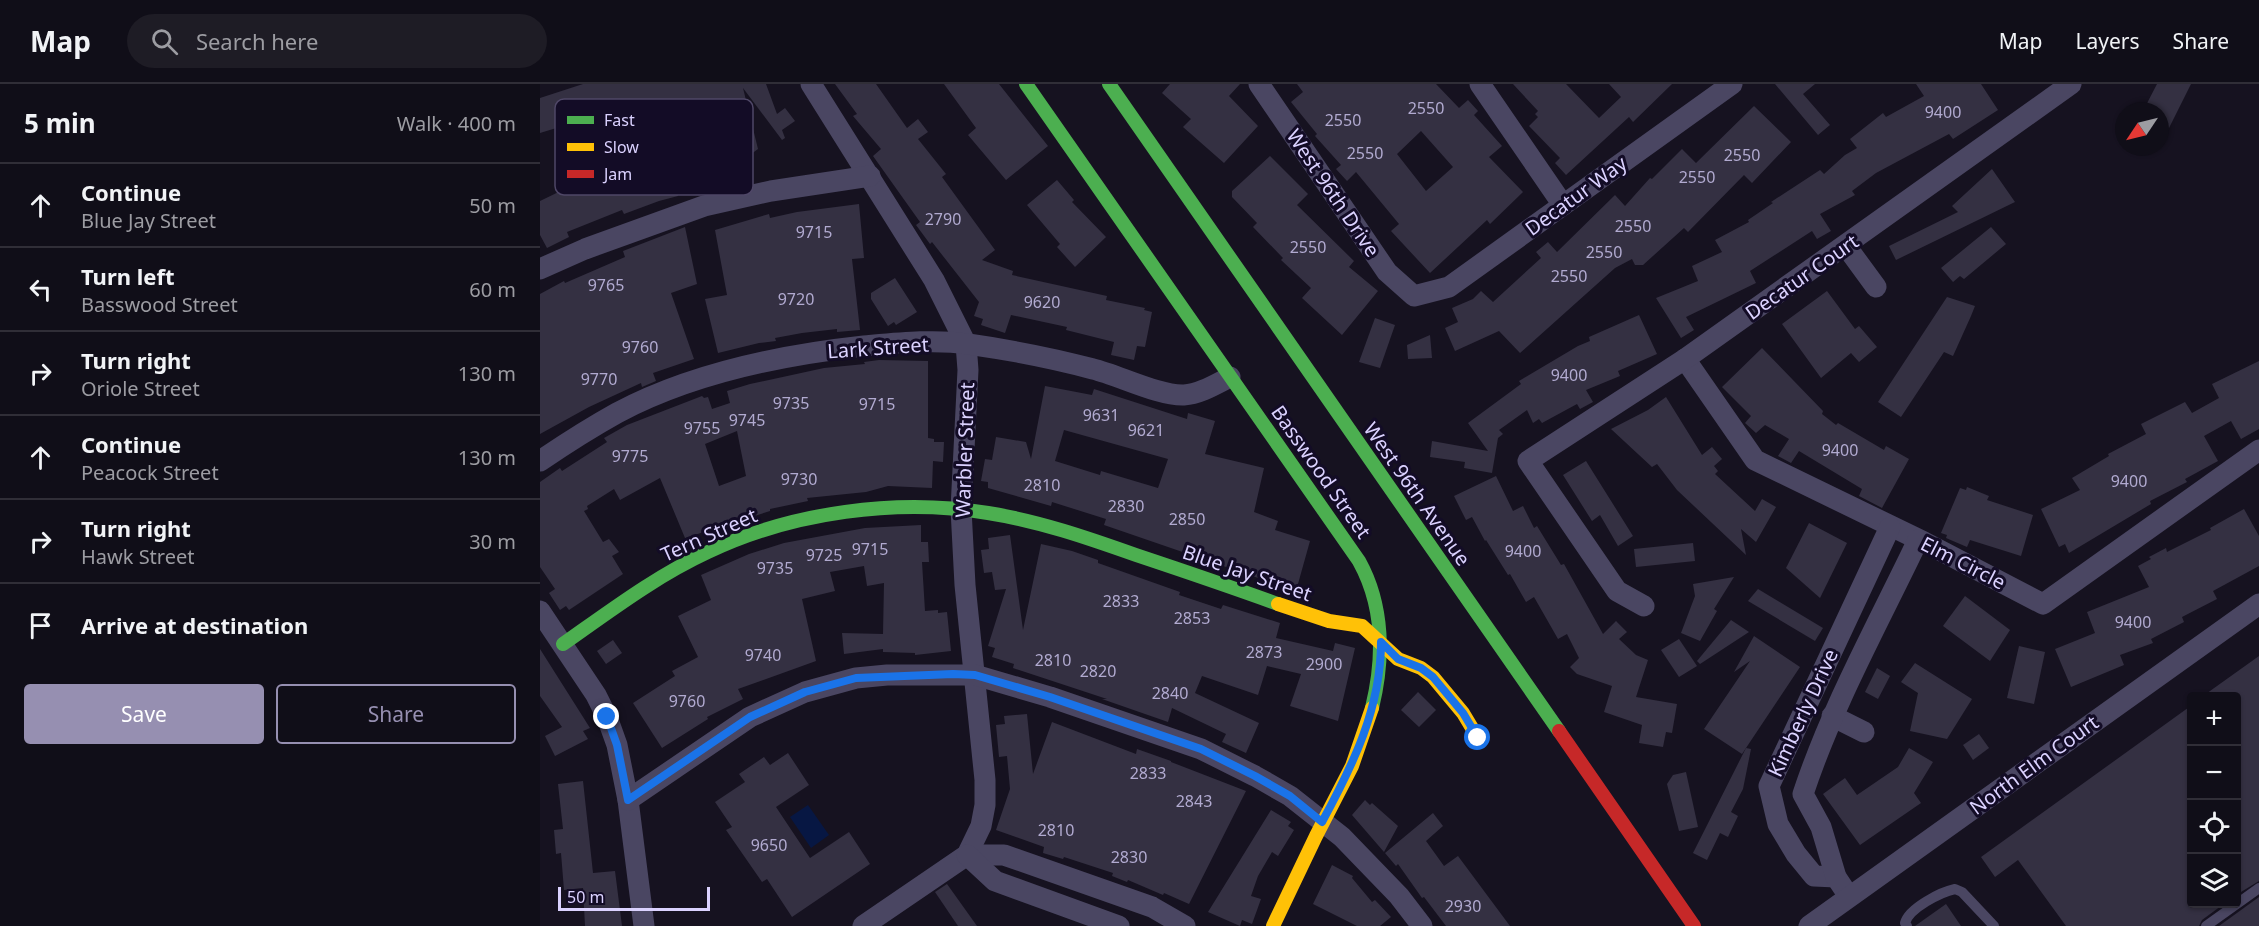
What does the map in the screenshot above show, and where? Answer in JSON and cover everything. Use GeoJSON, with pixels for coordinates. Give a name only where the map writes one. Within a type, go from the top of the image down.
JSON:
{"type":"FeatureCollection","features":[{"type":"Feature","properties":{"kind":"street","name":"Warbler Street"},"geometry":{"type":"LineString","coordinates":[[811,84],[934,280],[966,344],[968,370],[962,509],[965,585],[985,780],[985,805],[981,826],[967,855]]}},
{"type":"Feature","properties":{"kind":"street","name":"Basswood Street"},"geometry":{"type":"LineString","coordinates":[[1026,84],[1339,531],[1364,569],[1371,590],[1381,642],[1381,658],[1367,727],[1352,766],[1322,822],[1273,926]]}},
{"type":"Feature","properties":{"kind":"street","name":"West 96th Avenue"},"geometry":{"type":"LineString","coordinates":[[1109,84],[1694,926]]}},
{"type":"Feature","properties":{"kind":"street","name":"West 96th Drive"},"geometry":{"type":"LineString","coordinates":[[1259,84],[1387,272],[1414,296]]}},
{"type":"Feature","properties":{"kind":"street"},"geometry":{"type":"LineString","coordinates":[[1480,84],[1563,205]]}},
{"type":"Feature","properties":{"kind":"street","name":"Decatur Way"},"geometry":{"type":"LineString","coordinates":[[1414,296],[1449,287],[1563,205],[1703,92],[1732,84]]}},
{"type":"Feature","properties":{"kind":"street","name":"Decatur Court"},"geometry":{"type":"LineString","coordinates":[[1644,606],[1617,591],[1528,461],[1685,359],[2071,84]]}},
{"type":"Feature","properties":{"kind":"street"},"geometry":{"type":"LineString","coordinates":[[753,194],[870,176]]}},
{"type":"Feature","properties":{"kind":"street"},"geometry":{"type":"LineString","coordinates":[[540,269],[585,249],[704,206],[750,195]]}},
{"type":"Feature","properties":{"kind":"street"},"geometry":{"type":"LineString","coordinates":[[1846,246],[1876,287]]}},
{"type":"Feature","properties":{"kind":"street","name":"Lark Street"},"geometry":{"type":"LineString","coordinates":[[540,461],[618,413],[653,396],[709,376],[825,350],[901,343],[966,344],[1054,359],[1177,394],[1197,392],[1230,377]]}},
{"type":"Feature","properties":{"kind":"street","name":"Elm Circle"},"geometry":{"type":"LineString","coordinates":[[1685,359],[1755,460],[2043,604],[2259,450]]}},
{"type":"Feature","properties":{"kind":"street","name":"Blue Jay Street"},"geometry":{"type":"LineString","coordinates":[[962,509],[1029,521],[1066,531],[1329,621],[1362,626],[1398,659],[1421,668],[1433,677],[1463,713],[1478,738]]}},
{"type":"Feature","properties":{"kind":"street","name":"Tern Street"},"geometry":{"type":"LineString","coordinates":[[563,644],[678,567],[749,535],[798,522],[854,512],[962,509]]}},
{"type":"Feature","properties":{"kind":"street","name":"Kimberly Drive"},"geometry":{"type":"LineString","coordinates":[[1836,878],[1814,876],[1796,854],[1778,824],[1769,786],[1890,527]]}},
{"type":"Feature","properties":{"kind":"street","name":"Kimberly Drive"},"geometry":{"type":"LineString","coordinates":[[1850,897],[1836,878],[1821,826],[1803,794],[1832,716],[1918,540]]}},
{"type":"Feature","properties":{"kind":"street","name":"North Elm Court"},"geometry":{"type":"LineString","coordinates":[[1809,926],[2259,604]]}},
{"type":"Feature","properties":{"kind":"street"},"geometry":{"type":"LineString","coordinates":[[540,611],[596,695],[617,745],[628,800],[644,926]]}},
{"type":"Feature","properties":{"kind":"street"},"geometry":{"type":"LineString","coordinates":[[628,800],[750,717],[805,692],[856,678],[975,675],[1050,697],[1201,749],[1255,776],[1290,796],[1342,837],[1373,867],[1422,926]]}},
{"type":"Feature","properties":{"kind":"street"},"geometry":{"type":"LineString","coordinates":[[1832,716],[1864,732]]}},
{"type":"Feature","properties":{"kind":"street"},"geometry":{"type":"LineString","coordinates":[[967,855],[995,880],[1107,924],[1113,894]]}},
{"type":"Feature","properties":{"kind":"street"},"geometry":{"type":"LineString","coordinates":[[863,926],[967,855],[1004,855],[1152,907],[1185,926]]}},
{"type":"Feature","properties":{"kind":"lane"},"geometry":{"type":"LineString","coordinates":[[2206,926],[2259,888]]}},
{"type":"Feature","properties":{"kind":"lane"},"geometry":{"type":"LineString","coordinates":[[1904,925],[1906,917],[1932,898],[1955,889],[1962,892],[1994,926]]}},
{"type":"Feature","properties":{"kind":"water"},"geometry":{"type":"Polygon","coordinates":[[[808,805],[829,835],[811,848],[790,817],[808,805]]]}},
{"type":"Feature","properties":{"kind":"building"},"geometry":{"type":"Polygon","coordinates":[[[583,84],[766,84],[777,114],[785,108],[795,121],[782,130],[785,138],[782,140],[743,88],[746,99],[555,99],[555,128],[540,133],[540,98],[583,84]]]}},
{"type":"Feature","properties":{"kind":"building"},"geometry":{"type":"Polygon","coordinates":[[[835,84],[876,84],[907,128],[918,119],[928,132],[918,139],[946,174],[942,177],[995,250],[982,260],[1013,271],[1012,275],[1107,296],[1106,300],[1145,308],[1144,310],[1152,312],[1145,347],[1137,346],[1134,360],[1111,355],[1114,342],[1066,330],[1067,327],[1011,315],[1005,333],[981,325],[983,319],[974,316],[979,302],[916,225],[920,222],[873,156],[881,149],[853,116],[857,114],[835,84]]]}},
{"type":"Feature","properties":{"kind":"building"},"geometry":{"type":"Polygon","coordinates":[[[944,84],[999,84],[1048,146],[1006,180],[968,135],[976,128],[944,84]]]}},
{"type":"Feature","properties":{"kind":"building"},"geometry":{"type":"Polygon","coordinates":[[[1170,84],[1240,84],[1229,96],[1258,126],[1224,163],[1183,127],[1191,119],[1162,93],[1170,84]]]}},
{"type":"Feature","properties":{"kind":"building"},"geometry":{"type":"Polygon","coordinates":[[[1297,84],[1436,84],[1459,108],[1468,100],[1478,111],[1474,115],[1502,146],[1489,157],[1523,192],[1490,224],[1487,220],[1430,273],[1391,231],[1399,224],[1356,172],[1347,181],[1336,169],[1341,165],[1315,136],[1317,134],[1291,102],[1303,92],[1297,84]],[[1421,131],[1397,154],[1426,191],[1453,167],[1421,131]]]}},
{"type":"Feature","properties":{"kind":"building"},"geometry":{"type":"Polygon","coordinates":[[[1513,84],[1566,84],[1599,118],[1621,97],[1609,84],[1672,84],[1633,122],[1629,117],[1566,175],[1555,163],[1560,158],[1529,126],[1538,117],[1535,114],[1538,111],[1513,84]]]}},
{"type":"Feature","properties":{"kind":"building"},"geometry":{"type":"Polygon","coordinates":[[[1775,84],[1815,84],[1803,94],[1830,125],[1818,135],[1775,84]]]}},
{"type":"Feature","properties":{"kind":"building"},"geometry":{"type":"Polygon","coordinates":[[[1916,84],[1981,84],[1998,110],[1953,139],[1949,134],[1876,173],[1852,191],[1855,195],[1820,214],[1831,231],[1817,239],[1812,231],[1750,271],[1756,283],[1686,317],[1694,330],[1681,338],[1656,298],[1698,281],[1692,266],[1722,252],[1715,240],[1749,222],[1748,220],[1773,203],[1771,202],[1820,170],[1824,174],[1845,155],[1857,148],[1850,139],[1883,113],[1886,117],[1924,96],[1916,84]]]}},
{"type":"Feature","properties":{"kind":"building"},"geometry":{"type":"Polygon","coordinates":[[[2157,84],[2191,84],[2169,128],[2169,102],[2148,102],[2157,84]]]}},
{"type":"Feature","properties":{"kind":"building"},"geometry":{"type":"Polygon","coordinates":[[[1754,106],[1791,142],[1752,183],[1744,175],[1688,232],[1684,228],[1643,265],[1635,265],[1632,259],[1615,268],[1520,353],[1499,331],[1455,351],[1445,328],[1458,322],[1452,308],[1473,299],[1481,291],[1493,302],[1541,258],[1536,252],[1548,242],[1557,252],[1615,195],[1625,206],[1650,178],[1652,179],[1682,149],[1696,163],[1754,106]]]}},
{"type":"Feature","properties":{"kind":"building"},"geometry":{"type":"Polygon","coordinates":[[[753,129],[758,149],[753,153],[753,129]]]}},
{"type":"Feature","properties":{"kind":"building"},"geometry":{"type":"Polygon","coordinates":[[[1270,156],[1308,194],[1297,205],[1354,261],[1349,267],[1378,291],[1342,335],[1302,298],[1311,288],[1281,260],[1283,258],[1253,227],[1257,223],[1232,197],[1232,191],[1270,156]]]}},
{"type":"Feature","properties":{"kind":"building"},"geometry":{"type":"Polygon","coordinates":[[[1992,169],[2015,202],[1896,260],[1889,246],[1958,212],[1952,206],[1992,169]]]}},
{"type":"Feature","properties":{"kind":"building"},"geometry":{"type":"Polygon","coordinates":[[[1057,180],[1074,200],[1072,202],[1106,237],[1075,267],[1057,247],[1060,244],[1027,205],[1057,180]]]}},
{"type":"Feature","properties":{"kind":"building"},"geometry":{"type":"Polygon","coordinates":[[[555,194],[678,196],[624,214],[622,210],[567,232],[569,237],[547,248],[540,235],[540,201],[555,194]]]}},
{"type":"Feature","properties":{"kind":"building"},"geometry":{"type":"Polygon","coordinates":[[[859,204],[864,258],[852,259],[860,330],[837,332],[837,329],[802,333],[718,353],[705,299],[727,295],[715,230],[769,214],[770,218],[859,204]]]}},
{"type":"Feature","properties":{"kind":"building"},"geometry":{"type":"Polygon","coordinates":[[[685,227],[697,284],[671,293],[694,359],[653,373],[656,381],[642,387],[641,383],[589,407],[540,434],[540,294],[564,281],[565,283],[625,257],[623,251],[685,227]]]}},
{"type":"Feature","properties":{"kind":"building"},"geometry":{"type":"Polygon","coordinates":[[[1991,227],[2006,244],[1964,279],[1960,276],[1953,282],[1941,268],[1991,227]]]}},
{"type":"Feature","properties":{"kind":"building"},"geometry":{"type":"Polygon","coordinates":[[[895,278],[917,312],[896,325],[894,322],[888,326],[871,299],[871,293],[895,278]]]}},
{"type":"Feature","properties":{"kind":"building"},"geometry":{"type":"Polygon","coordinates":[[[1827,291],[1855,329],[1859,326],[1877,347],[1859,362],[1851,353],[1821,378],[1782,324],[1827,291]]]}},
{"type":"Feature","properties":{"kind":"building"},"geometry":{"type":"Polygon","coordinates":[[[1947,297],[1975,306],[1953,356],[1944,352],[1901,417],[1878,402],[1947,297]]]}},
{"type":"Feature","properties":{"kind":"building"},"geometry":{"type":"Polygon","coordinates":[[[1639,315],[1657,354],[1618,371],[1620,376],[1586,390],[1593,402],[1580,409],[1577,404],[1542,423],[1539,419],[1533,423],[1527,410],[1499,430],[1503,434],[1498,438],[1492,473],[1464,468],[1465,462],[1430,457],[1432,441],[1488,451],[1468,423],[1521,384],[1519,381],[1590,341],[1589,337],[1639,315]]]}},
{"type":"Feature","properties":{"kind":"building"},"geometry":{"type":"Polygon","coordinates":[[[1375,318],[1395,325],[1380,368],[1359,362],[1375,318]]]}},
{"type":"Feature","properties":{"kind":"building"},"geometry":{"type":"Polygon","coordinates":[[[1430,335],[1432,358],[1408,359],[1407,345],[1430,335]]]}},
{"type":"Feature","properties":{"kind":"building"},"geometry":{"type":"Polygon","coordinates":[[[1762,348],[1823,411],[1822,414],[1836,425],[1838,423],[1884,450],[1886,446],[1909,459],[1882,508],[1859,496],[1862,489],[1799,451],[1791,463],[1778,456],[1789,439],[1765,425],[1756,433],[1745,423],[1751,416],[1722,387],[1762,348]]]}},
{"type":"Feature","properties":{"kind":"building"},"geometry":{"type":"Polygon","coordinates":[[[928,361],[928,438],[934,439],[934,442],[944,442],[943,462],[933,461],[932,488],[888,486],[866,492],[807,498],[808,501],[770,509],[770,511],[685,538],[660,478],[620,500],[614,489],[587,506],[588,509],[584,511],[603,542],[609,539],[619,552],[612,556],[623,574],[569,610],[566,606],[560,610],[549,593],[555,589],[540,567],[540,482],[560,468],[562,471],[607,442],[604,438],[627,425],[702,396],[708,397],[712,409],[730,403],[727,391],[824,368],[865,364],[864,362],[928,361]],[[737,431],[705,444],[719,486],[746,476],[737,431]]]}},
{"type":"Feature","properties":{"kind":"building"},"geometry":{"type":"Polygon","coordinates":[[[2259,361],[2259,429],[2241,439],[2231,421],[2204,436],[2218,461],[2185,479],[2187,482],[2150,501],[2151,504],[2069,553],[2065,544],[2059,547],[2041,509],[2080,490],[2072,478],[2109,456],[2108,454],[2146,434],[2141,424],[2185,402],[2192,413],[2219,398],[2212,384],[2259,361]]]}},
{"type":"Feature","properties":{"kind":"building"},"geometry":{"type":"Polygon","coordinates":[[[1045,386],[1092,395],[1094,389],[1187,419],[1188,413],[1215,421],[1205,454],[1264,468],[1254,512],[1278,521],[1275,530],[1310,541],[1296,591],[1104,525],[1106,519],[1052,502],[1051,506],[988,488],[988,482],[981,481],[985,459],[992,460],[996,437],[1026,442],[1031,459],[1045,386]],[[1064,430],[1055,461],[1100,475],[1101,471],[1158,488],[1168,459],[1064,430]]]}},
{"type":"Feature","properties":{"kind":"building"},"geometry":{"type":"Polygon","coordinates":[[[1666,397],[1702,455],[1712,447],[1722,459],[1714,466],[1718,471],[1715,474],[1755,511],[1762,499],[1776,507],[1756,542],[1741,529],[1746,555],[1677,490],[1657,464],[1652,467],[1611,429],[1648,410],[1666,397]]]}},
{"type":"Feature","properties":{"kind":"building"},"geometry":{"type":"Polygon","coordinates":[[[1586,461],[1633,536],[1618,546],[1600,515],[1592,521],[1563,475],[1586,461]]]}},
{"type":"Feature","properties":{"kind":"building"},"geometry":{"type":"Polygon","coordinates":[[[1496,476],[1513,511],[1523,506],[1534,528],[1537,526],[1561,565],[1564,564],[1603,634],[1616,621],[1627,632],[1619,639],[1636,655],[1648,660],[1636,697],[1677,704],[1672,733],[1666,732],[1663,747],[1639,743],[1642,725],[1604,712],[1612,686],[1577,674],[1570,667],[1579,658],[1567,634],[1558,639],[1534,597],[1526,602],[1510,574],[1508,575],[1485,541],[1472,517],[1466,520],[1454,496],[1496,476]]]}},
{"type":"Feature","properties":{"kind":"building"},"geometry":{"type":"Polygon","coordinates":[[[1967,487],[1989,496],[1987,500],[2033,515],[2021,556],[1970,540],[1967,547],[1946,538],[1947,535],[1941,533],[1960,488],[1966,490],[1967,487]]]}},
{"type":"Feature","properties":{"kind":"building"},"geometry":{"type":"Polygon","coordinates":[[[2244,509],[2259,536],[2259,566],[2213,591],[2217,599],[2182,617],[2184,622],[2151,639],[2153,643],[2120,655],[2124,665],[2071,687],[2055,649],[2095,633],[2087,612],[2149,587],[2138,566],[2166,548],[2167,552],[2211,530],[2210,528],[2244,509]]]}},
{"type":"Feature","properties":{"kind":"building"},"geometry":{"type":"Polygon","coordinates":[[[1809,523],[1847,543],[1820,598],[1786,568],[1809,523]]]}},
{"type":"Feature","properties":{"kind":"building"},"geometry":{"type":"Polygon","coordinates":[[[921,525],[921,542],[928,542],[929,562],[922,562],[925,611],[947,612],[951,651],[915,655],[915,653],[883,652],[883,649],[844,654],[842,633],[883,634],[884,583],[867,586],[864,566],[830,572],[835,591],[802,599],[816,661],[738,689],[743,699],[707,717],[708,719],[662,748],[633,703],[675,676],[672,671],[698,657],[678,616],[711,600],[701,575],[749,554],[784,543],[865,528],[921,525]]]}},
{"type":"Feature","properties":{"kind":"building"},"geometry":{"type":"Polygon","coordinates":[[[1010,535],[1023,630],[1041,544],[1072,551],[1098,560],[1098,563],[1180,592],[1179,595],[1221,609],[1223,605],[1280,623],[1276,638],[1333,651],[1335,643],[1355,648],[1338,721],[1290,706],[1301,674],[1267,666],[1258,695],[1202,676],[1195,693],[1259,723],[1246,753],[1222,742],[1226,734],[1172,708],[1168,722],[1013,668],[1014,664],[992,657],[995,648],[988,646],[1006,589],[995,590],[992,572],[984,573],[981,550],[989,549],[988,538],[1010,535]]]}},
{"type":"Feature","properties":{"kind":"building"},"geometry":{"type":"Polygon","coordinates":[[[1693,543],[1695,561],[1636,567],[1634,549],[1693,543]]]}},
{"type":"Feature","properties":{"kind":"building"},"geometry":{"type":"Polygon","coordinates":[[[1734,577],[1714,609],[1717,611],[1700,641],[1681,633],[1695,596],[1693,584],[1734,577]]]}},
{"type":"Feature","properties":{"kind":"building"},"geometry":{"type":"Polygon","coordinates":[[[1758,589],[1823,628],[1815,641],[1748,601],[1758,589]]]}},
{"type":"Feature","properties":{"kind":"building"},"geometry":{"type":"Polygon","coordinates":[[[1965,596],[2010,630],[1990,661],[1943,626],[1965,596]]]}},
{"type":"Feature","properties":{"kind":"building"},"geometry":{"type":"Polygon","coordinates":[[[1731,620],[1749,632],[1700,664],[1697,661],[1731,620]]]}},
{"type":"Feature","properties":{"kind":"building"},"geometry":{"type":"Polygon","coordinates":[[[1754,636],[1800,667],[1742,754],[1704,729],[1750,661],[1734,672],[1754,636]]]}},
{"type":"Feature","properties":{"kind":"building"},"geometry":{"type":"Polygon","coordinates":[[[1679,639],[1697,666],[1679,677],[1661,650],[1679,639]]]}},
{"type":"Feature","properties":{"kind":"building"},"geometry":{"type":"Polygon","coordinates":[[[613,640],[622,653],[606,664],[597,651],[613,640]]]}},
{"type":"Feature","properties":{"kind":"building"},"geometry":{"type":"Polygon","coordinates":[[[2019,646],[2045,652],[2034,704],[2007,698],[2019,646]]]}},
{"type":"Feature","properties":{"kind":"building"},"geometry":{"type":"Polygon","coordinates":[[[540,649],[590,728],[583,731],[588,739],[555,756],[545,736],[562,727],[540,696],[540,649]]]}},
{"type":"Feature","properties":{"kind":"building"},"geometry":{"type":"Polygon","coordinates":[[[2259,656],[2259,881],[2241,892],[2241,692],[2209,692],[2259,656]]]}},
{"type":"Feature","properties":{"kind":"building"},"geometry":{"type":"Polygon","coordinates":[[[1915,663],[1972,699],[1947,739],[1910,731],[1918,693],[1901,682],[1915,663]]]}},
{"type":"Feature","properties":{"kind":"building"},"geometry":{"type":"Polygon","coordinates":[[[1877,668],[1890,676],[1878,699],[1865,692],[1877,668]]]}},
{"type":"Feature","properties":{"kind":"building"},"geometry":{"type":"Polygon","coordinates":[[[1418,692],[1436,710],[1419,727],[1401,710],[1418,692]]]}},
{"type":"Feature","properties":{"kind":"building"},"geometry":{"type":"Polygon","coordinates":[[[2187,709],[2187,908],[2218,908],[2202,920],[2199,926],[2066,926],[2018,860],[1995,877],[1981,857],[2187,709]]]}},
{"type":"Feature","properties":{"kind":"building"},"geometry":{"type":"Polygon","coordinates":[[[1027,714],[1033,774],[1052,722],[1136,754],[1137,749],[1171,761],[1246,791],[1189,904],[1112,876],[1113,873],[1064,857],[1063,859],[1043,853],[1044,847],[996,830],[1010,789],[1007,756],[999,757],[996,725],[1005,724],[1004,716],[1027,714]]]}},
{"type":"Feature","properties":{"kind":"building"},"geometry":{"type":"Polygon","coordinates":[[[1979,734],[1989,748],[1973,760],[1963,745],[1979,734]]]}},
{"type":"Feature","properties":{"kind":"building"},"geometry":{"type":"Polygon","coordinates":[[[1746,748],[1751,749],[1743,789],[1731,812],[1738,816],[1728,837],[1720,833],[1707,860],[1693,853],[1746,748]]]}},
{"type":"Feature","properties":{"kind":"building"},"geometry":{"type":"Polygon","coordinates":[[[1909,748],[1933,762],[1914,793],[1921,803],[1860,845],[1823,794],[1845,778],[1857,795],[1898,767],[1909,748]]]}},
{"type":"Feature","properties":{"kind":"building"},"geometry":{"type":"Polygon","coordinates":[[[788,753],[809,785],[776,807],[810,858],[849,832],[870,864],[792,917],[767,879],[762,882],[726,830],[732,827],[715,802],[745,782],[739,774],[764,757],[770,765],[788,753]]]}},
{"type":"Feature","properties":{"kind":"building"},"geometry":{"type":"Polygon","coordinates":[[[1686,772],[1698,827],[1679,831],[1667,784],[1673,775],[1686,772]]]}},
{"type":"Feature","properties":{"kind":"building"},"geometry":{"type":"Polygon","coordinates":[[[583,781],[593,873],[615,871],[622,926],[585,926],[583,888],[564,890],[561,853],[556,854],[554,830],[563,829],[558,784],[583,781]]]}},
{"type":"Feature","properties":{"kind":"building"},"geometry":{"type":"Polygon","coordinates":[[[1365,800],[1370,805],[1372,803],[1398,826],[1384,852],[1352,815],[1365,800]]]}},
{"type":"Feature","properties":{"kind":"building"},"geometry":{"type":"Polygon","coordinates":[[[1271,810],[1291,822],[1288,826],[1294,830],[1278,856],[1272,852],[1258,876],[1251,896],[1261,899],[1252,924],[1242,920],[1240,926],[1208,912],[1271,810]]]}},
{"type":"Feature","properties":{"kind":"building"},"geometry":{"type":"Polygon","coordinates":[[[1433,813],[1443,826],[1426,841],[1444,866],[1458,856],[1510,926],[1446,926],[1424,897],[1422,898],[1398,864],[1396,866],[1385,853],[1433,813]]]}},
{"type":"Feature","properties":{"kind":"building"},"geometry":{"type":"Polygon","coordinates":[[[1332,865],[1353,876],[1352,878],[1372,902],[1375,900],[1391,917],[1380,926],[1357,926],[1313,904],[1332,865]]]}},
{"type":"Feature","properties":{"kind":"building"},"geometry":{"type":"Polygon","coordinates":[[[947,884],[977,926],[958,926],[935,892],[947,884]]]}},
{"type":"Feature","properties":{"kind":"building"},"geometry":{"type":"Polygon","coordinates":[[[2259,897],[2259,926],[2219,926],[2259,897]]]}},
{"type":"Feature","properties":{"kind":"building"},"geometry":{"type":"Polygon","coordinates":[[[1946,904],[1961,926],[1915,926],[1946,904]]]}},
{"type":"Feature","properties":{"kind":"traffic: fast"},"geometry":{"type":"LineString","coordinates":[[1026,84],[1359,561],[1373,596],[1379,633],[1379,671],[1372,708]]}},
{"type":"Feature","properties":{"kind":"traffic: fast"},"geometry":{"type":"LineString","coordinates":[[1109,84],[1559,731]]}},
{"type":"Feature","properties":{"kind":"traffic: fast"},"geometry":{"type":"LineString","coordinates":[[563,644],[652,583],[689,561],[740,538],[810,518],[882,508],[953,509],[1026,521],[1100,542],[1278,604]]}},
{"type":"Feature","properties":{"kind":"traffic: slow"},"geometry":{"type":"LineString","coordinates":[[1278,604],[1329,621],[1362,626],[1398,659],[1421,668],[1433,677],[1463,713],[1478,738]]}},
{"type":"Feature","properties":{"kind":"traffic: slow"},"geometry":{"type":"LineString","coordinates":[[1273,926],[1352,766],[1372,708]]}},
{"type":"Feature","properties":{"kind":"traffic: jam"},"geometry":{"type":"LineString","coordinates":[[1559,731],[1694,926]]}},
{"type":"Feature","properties":{"kind":"route"},"geometry":{"type":"LineString","coordinates":[[607,717],[617,745],[628,800],[750,717],[805,692],[856,678],[887,675],[975,675],[1050,697],[1201,749],[1228,761],[1290,796],[1322,822],[1352,766],[1367,727],[1376,691],[1381,642],[1398,659],[1421,668],[1433,677],[1463,713],[1478,738]]}}]}
